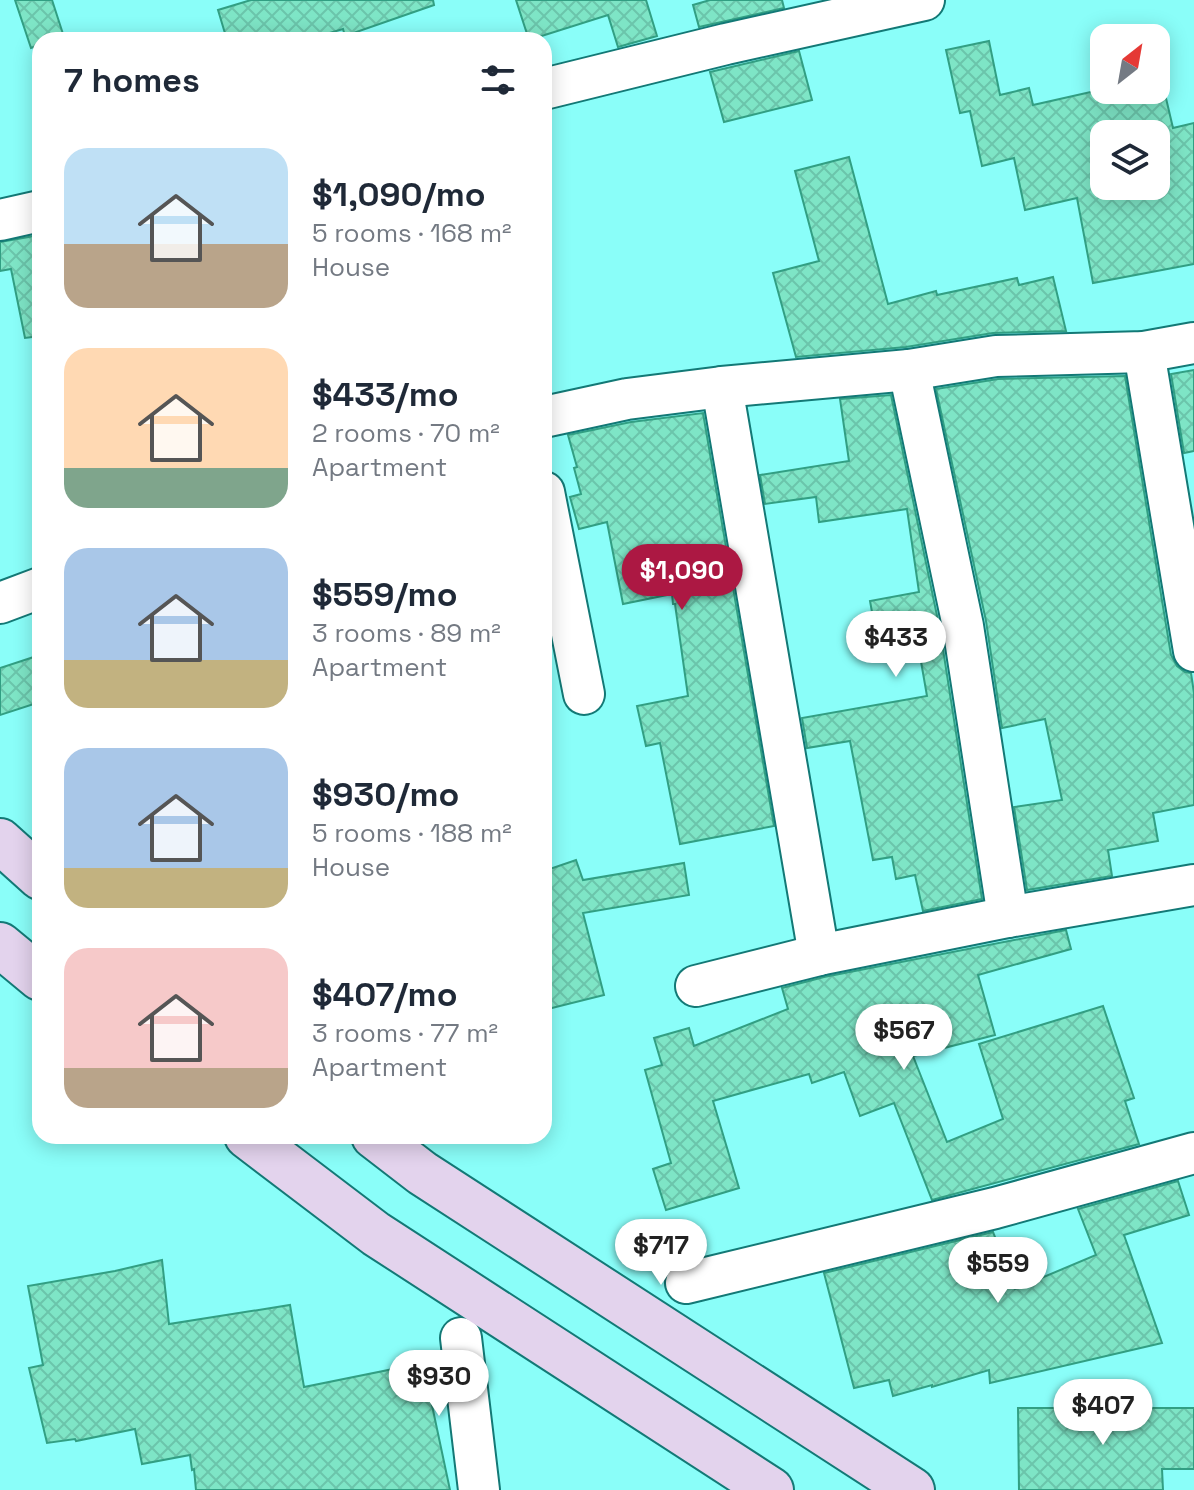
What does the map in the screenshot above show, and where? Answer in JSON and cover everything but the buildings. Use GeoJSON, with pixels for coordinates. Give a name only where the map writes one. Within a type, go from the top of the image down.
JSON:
{"type":"FeatureCollection","features":[{"type":"Feature","properties":{"kind":"main road"},"geometry":{"type":"LineString","coordinates":[[0,841],[32,870]]}},
{"type":"Feature","properties":{"kind":"main road"},"geometry":{"type":"LineString","coordinates":[[0,945],[32,971]]}},
{"type":"Feature","properties":{"kind":"main road"},"geometry":{"type":"LineString","coordinates":[[258,1144],[376,1234],[771,1490]]}},
{"type":"Feature","properties":{"kind":"main road"},"geometry":{"type":"LineString","coordinates":[[384,1144],[422,1173],[912,1490]]}},
{"type":"Feature","properties":{"kind":"street"},"geometry":{"type":"LineString","coordinates":[[552,87],[924,0]]}},
{"type":"Feature","properties":{"kind":"street"},"geometry":{"type":"LineString","coordinates":[[0,220],[32,213]]}},
{"type":"Feature","properties":{"kind":"street"},"geometry":{"type":"LineString","coordinates":[[552,415],[627,399],[909,370],[996,356],[1144,352],[1194,343]]}},
{"type":"Feature","properties":{"kind":"street"},"geometry":{"type":"LineString","coordinates":[[1144,352],[1194,651]]}},
{"type":"Feature","properties":{"kind":"street"},"geometry":{"type":"LineString","coordinates":[[909,370],[963,626],[1008,917]]}},
{"type":"Feature","properties":{"kind":"street"},"geometry":{"type":"LineString","coordinates":[[722,387],[819,955]]}},
{"type":"Feature","properties":{"kind":"street"},"geometry":{"type":"LineString","coordinates":[[552,532],[584,694]]}},
{"type":"Feature","properties":{"kind":"street"},"geometry":{"type":"LineString","coordinates":[[0,603],[32,591]]}},
{"type":"Feature","properties":{"kind":"street"},"geometry":{"type":"LineString","coordinates":[[696,986],[819,955],[1008,917],[1194,885]]}},
{"type":"Feature","properties":{"kind":"street"},"geometry":{"type":"LineString","coordinates":[[686,1283],[995,1208],[1194,1153]]}},
{"type":"Feature","properties":{"kind":"street"},"geometry":{"type":"LineString","coordinates":[[461,1338],[479,1490]]}}]}
